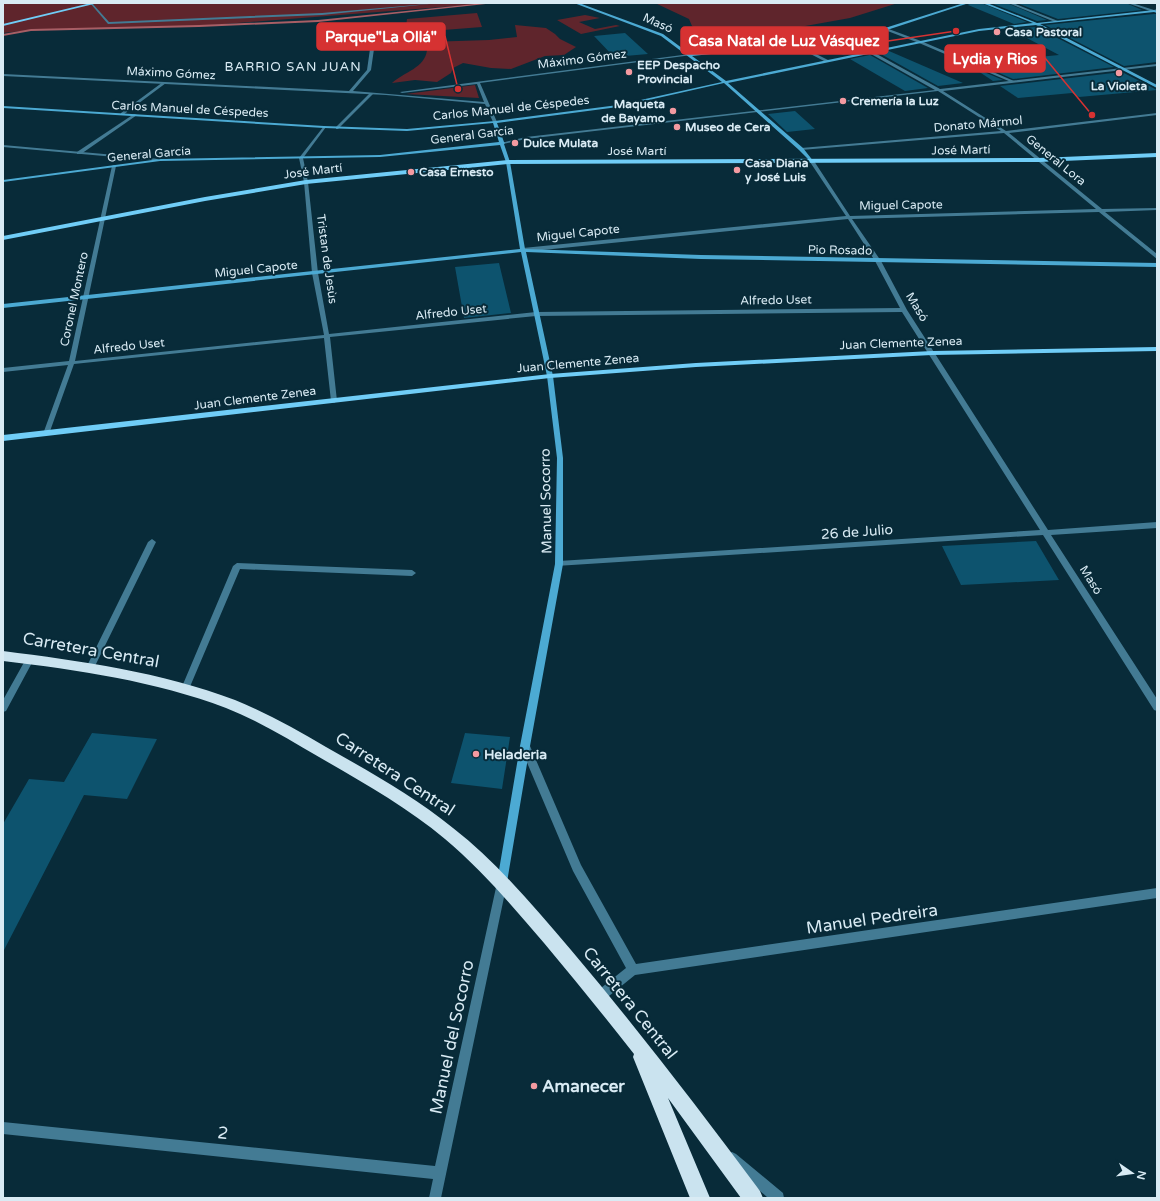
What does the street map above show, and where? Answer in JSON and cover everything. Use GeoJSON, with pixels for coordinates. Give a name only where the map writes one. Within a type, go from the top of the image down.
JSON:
{"type":"FeatureCollection","features":[{"type":"Feature","properties":{"kind":"highway","name":"Carretera Central"},"geometry":{"type":"LineString","coordinates":[[3,656],[90,668],[185,689],[231,705],[282,729],[353,769],[416,809],[464,845],[502,882],[600,996],[636,1041],[753,1198]]}},
{"type":"Feature","properties":{"kind":"highway"},"geometry":{"type":"LineString","coordinates":[[636,1041],[700,1198]]}},
{"type":"Feature","properties":{"kind":"main road"},"geometry":{"type":"LineString","coordinates":[[3,25],[96,3]]}},
{"type":"Feature","properties":{"kind":"main road","name":"José Martí"},"geometry":{"type":"LineString","coordinates":[[3,238],[102,218],[306,182],[508,162],[1039,160],[1157,155]]}},
{"type":"Feature","properties":{"kind":"main road","name":"Juan Clemente Zenea"},"geometry":{"type":"LineString","coordinates":[[3,438],[550,376],[696,365],[932,353],[1157,349]]}},
{"type":"Feature","properties":{"kind":"street"},"geometry":{"type":"LineString","coordinates":[[91,4],[108,23],[322,14],[437,3]]}},
{"type":"Feature","properties":{"kind":"street","name":"Masó"},"geometry":{"type":"LineString","coordinates":[[576,3],[662,35],[725,82],[801,149],[812,162],[878,261],[904,310],[1157,707]]}},
{"type":"Feature","properties":{"kind":"street","name":"Máximo Gómez"},"geometry":{"type":"LineString","coordinates":[[386,94],[690,55],[848,39],[886,29],[967,3]]}},
{"type":"Feature","properties":{"kind":"street"},"geometry":{"type":"LineString","coordinates":[[984,3],[1035,23],[1157,87]]}},
{"type":"Feature","properties":{"kind":"street"},"geometry":{"type":"LineString","coordinates":[[1010,3],[1056,21]]}},
{"type":"Feature","properties":{"kind":"street"},"geometry":{"type":"LineString","coordinates":[[1129,3],[1156,11]]}},
{"type":"Feature","properties":{"kind":"street","name":"Carlos Manuel de Céspedes"},"geometry":{"type":"LineString","coordinates":[[3,107],[337,128],[407,130],[495,122],[618,106],[725,82],[979,30],[1156,11]]}},
{"type":"Feature","properties":{"kind":"street"},"geometry":{"type":"LineString","coordinates":[[886,29],[1012,81]]}},
{"type":"Feature","properties":{"kind":"street"},"geometry":{"type":"LineString","coordinates":[[349,93],[368,70],[374,35]]}},
{"type":"Feature","properties":{"kind":"street"},"geometry":{"type":"LineString","coordinates":[[796,45],[827,61]]}},
{"type":"Feature","properties":{"kind":"street","name":"General Lora"},"geometry":{"type":"LineString","coordinates":[[872,52],[937,89],[1004,132],[1102,211],[1157,258]]}},
{"type":"Feature","properties":{"kind":"street","name":"General García"},"geometry":{"type":"LineString","coordinates":[[3,181],[160,160],[380,156],[502,143],[526,138],[758,112],[937,89],[1124,70],[1157,65]]}},
{"type":"Feature","properties":{"kind":"street","name":"Máximo Gómez"},"geometry":{"type":"LineString","coordinates":[[3,75],[386,94],[487,103]]}},
{"type":"Feature","properties":{"kind":"street"},"geometry":{"type":"LineString","coordinates":[[478,82],[495,122]]}},
{"type":"Feature","properties":{"kind":"street"},"geometry":{"type":"LineString","coordinates":[[122,114],[164,83]]}},
{"type":"Feature","properties":{"kind":"street"},"geometry":{"type":"LineString","coordinates":[[337,128],[371,94]]}},
{"type":"Feature","properties":{"kind":"street","name":"Donato Mármol"},"geometry":{"type":"LineString","coordinates":[[801,149],[1004,132],[1157,114]]}},
{"type":"Feature","properties":{"kind":"street"},"geometry":{"type":"LineString","coordinates":[[79,153],[135,115]]}},
{"type":"Feature","properties":{"kind":"street","name":"Manuel Socorro"},"geometry":{"type":"LineString","coordinates":[[495,122],[508,162],[523,250],[550,376],[560,458],[559,564],[525,746],[502,882]]}},
{"type":"Feature","properties":{"kind":"street"},"geometry":{"type":"LineString","coordinates":[[301,158],[324,127]]}},
{"type":"Feature","properties":{"kind":"street"},"geometry":{"type":"LineString","coordinates":[[3,146],[160,160]]}},
{"type":"Feature","properties":{"kind":"street","name":"Tristan de Jesùs"},"geometry":{"type":"LineString","coordinates":[[301,158],[306,182],[315,273],[327,337],[334,401]]}},
{"type":"Feature","properties":{"kind":"street","name":"Coronel Montero"},"geometry":{"type":"LineString","coordinates":[[46,434],[72,362],[114,166]]}},
{"type":"Feature","properties":{"kind":"street","name":"Miguel Capote"},"geometry":{"type":"LineString","coordinates":[[3,306],[606,241],[848,218],[1157,209]]}},
{"type":"Feature","properties":{"kind":"street","name":"Pio Rosado"},"geometry":{"type":"LineString","coordinates":[[523,250],[701,257],[1157,265]]}},
{"type":"Feature","properties":{"kind":"street","name":"Alfredo Uset"},"geometry":{"type":"LineString","coordinates":[[3,370],[536,314],[904,310]]}},
{"type":"Feature","properties":{"kind":"street","name":"26 de Julio"},"geometry":{"type":"LineString","coordinates":[[559,564],[1157,526]]}},
{"type":"Feature","properties":{"kind":"street"},"geometry":{"type":"LineString","coordinates":[[90,668],[152,542]]}},
{"type":"Feature","properties":{"kind":"street"},"geometry":{"type":"LineString","coordinates":[[185,689],[237,566],[412,573]]}},
{"type":"Feature","properties":{"kind":"street"},"geometry":{"type":"LineString","coordinates":[[3,708],[30,659]]}},
{"type":"Feature","properties":{"kind":"street"},"geometry":{"type":"LineString","coordinates":[[525,746],[577,868],[633,970]]}},
{"type":"Feature","properties":{"kind":"street","name":"Manuel del Socorro"},"geometry":{"type":"LineString","coordinates":[[435,1198],[502,882]]}},
{"type":"Feature","properties":{"kind":"street","name":"Manuel Pedreira"},"geometry":{"type":"LineString","coordinates":[[600,996],[633,970],[1157,893]]}},
{"type":"Feature","properties":{"kind":"street","name":"2"},"geometry":{"type":"LineString","coordinates":[[3,1128],[440,1173]]}},
{"type":"Feature","properties":{"kind":"street"},"geometry":{"type":"LineString","coordinates":[[706,1135],[778,1198]]}},
{"type":"Feature","properties":{"kind":"shaded area"},"geometry":{"type":"Polygon","coordinates":[[[3,3],[493,3],[199,26],[31,30],[3,33],[3,3]]]}},
{"type":"Feature","properties":{"kind":"shaded area"},"geometry":{"type":"Polygon","coordinates":[[[655,3],[898,3],[850,18],[739,38],[710,39],[692,26],[689,19],[655,3]]]}},
{"type":"Feature","properties":{"kind":"shaded area"},"geometry":{"type":"Polygon","coordinates":[[[477,13],[482,27],[405,33],[407,19],[477,13]]]}},
{"type":"Feature","properties":{"kind":"shaded area"},"geometry":{"type":"Polygon","coordinates":[[[585,15],[600,18],[579,22],[595,29],[616,25],[620,26],[581,34],[557,20],[585,15]]]}},
{"type":"Feature","properties":{"kind":"shaded area"},"geometry":{"type":"Polygon","coordinates":[[[515,25],[546,28],[560,39],[576,47],[564,55],[545,56],[511,69],[491,68],[463,63],[453,68],[451,73],[437,82],[415,80],[392,83],[418,65],[425,56],[427,50],[393,47],[395,43],[489,40],[517,37],[515,25]]]}},
{"type":"Feature","properties":{"kind":"shaded area"},"geometry":{"type":"Polygon","coordinates":[[[475,85],[479,98],[406,94],[475,85]]]}},
{"type":"Feature","properties":{"kind":"building"},"geometry":{"type":"Polygon","coordinates":[[[970,3],[981,3],[1027,22],[1014,24],[968,5],[970,3]]]}},
{"type":"Feature","properties":{"kind":"building"},"geometry":{"type":"Polygon","coordinates":[[[991,3],[1007,3],[1047,20],[1037,21],[991,3]]]}},
{"type":"Feature","properties":{"kind":"building"},"geometry":{"type":"Polygon","coordinates":[[[1017,3],[1126,3],[1142,10],[1058,19],[1017,3]]]}},
{"type":"Feature","properties":{"kind":"building"},"geometry":{"type":"Polygon","coordinates":[[[1157,14],[1157,62],[1124,66],[1045,25],[1157,14]]]}},
{"type":"Feature","properties":{"kind":"building"},"geometry":{"type":"Polygon","coordinates":[[[1036,27],[1114,67],[1013,79],[981,65],[1032,60],[1028,58],[1059,55],[1010,29],[1036,27]]]}},
{"type":"Feature","properties":{"kind":"building"},"geometry":{"type":"Polygon","coordinates":[[[625,33],[648,54],[614,57],[594,36],[625,33]]]}},
{"type":"Feature","properties":{"kind":"building"},"geometry":{"type":"Polygon","coordinates":[[[863,40],[881,48],[843,55],[829,47],[863,40]]]}},
{"type":"Feature","properties":{"kind":"building"},"geometry":{"type":"Polygon","coordinates":[[[889,51],[963,83],[938,86],[879,53],[889,51]]]}},
{"type":"Feature","properties":{"kind":"building"},"geometry":{"type":"Polygon","coordinates":[[[870,55],[928,88],[905,91],[850,59],[870,55]]]}},
{"type":"Feature","properties":{"kind":"building"},"geometry":{"type":"Polygon","coordinates":[[[972,67],[1003,80],[993,81],[972,67]]]}},
{"type":"Feature","properties":{"kind":"building"},"geometry":{"type":"Polygon","coordinates":[[[1122,72],[1157,90],[1079,97],[1072,93],[1018,98],[1000,86],[1122,72]]]}},
{"type":"Feature","properties":{"kind":"building"},"geometry":{"type":"Polygon","coordinates":[[[795,111],[815,129],[787,132],[768,114],[795,111]]]}},
{"type":"Feature","properties":{"kind":"building"},"geometry":{"type":"Polygon","coordinates":[[[499,263],[511,313],[464,318],[455,267],[499,263]]]}},
{"type":"Feature","properties":{"kind":"building"},"geometry":{"type":"Polygon","coordinates":[[[1036,541],[1059,580],[961,585],[942,546],[1036,541]]]}},
{"type":"Feature","properties":{"kind":"building"},"geometry":{"type":"Polygon","coordinates":[[[92,733],[157,739],[127,799],[84,795],[3,952],[3,824],[29,779],[64,782],[92,733]]]}},
{"type":"Feature","properties":{"kind":"building"},"geometry":{"type":"Polygon","coordinates":[[[465,733],[510,737],[502,789],[451,783],[465,733]]]}},
{"type":"Feature","properties":{"kind":"waterway"},"geometry":{"type":"LineString","coordinates":[[3,35],[31,30],[199,26],[318,21],[493,3]]}},
{"type":"Feature","properties":{"kind":"place","name":"Casa Natal de Luz Vásquez"},"geometry":{"type":"Point","coordinates":[956,31]}},
{"type":"Feature","properties":{"kind":"place","name":"Casa Pastoral"},"geometry":{"type":"Point","coordinates":[997,32]}},
{"type":"Feature","properties":{"kind":"place","name":"EEP Despacho Provincial"},"geometry":{"type":"Point","coordinates":[629,72]}},
{"type":"Feature","properties":{"kind":"place","name":"La Violeta"},"geometry":{"type":"Point","coordinates":[1119,73]}},
{"type":"Feature","properties":{"kind":"place","name":"Parque\"La Ollá\""},"geometry":{"type":"Point","coordinates":[458,89]}},
{"type":"Feature","properties":{"kind":"place","name":"Cremería la Luz"},"geometry":{"type":"Point","coordinates":[843,101]}},
{"type":"Feature","properties":{"kind":"place","name":"Maqueta de Bayamo"},"geometry":{"type":"Point","coordinates":[673,111]}},
{"type":"Feature","properties":{"kind":"place","name":"Lydia y Rios"},"geometry":{"type":"Point","coordinates":[1092,115]}},
{"type":"Feature","properties":{"kind":"place","name":"Museo de Cera"},"geometry":{"type":"Point","coordinates":[677,127]}},
{"type":"Feature","properties":{"kind":"place","name":"Dulce Mulata"},"geometry":{"type":"Point","coordinates":[515,143]}},
{"type":"Feature","properties":{"kind":"place","name":"Casa Diana y José Luis"},"geometry":{"type":"Point","coordinates":[737,170]}},
{"type":"Feature","properties":{"kind":"place","name":"Casa Ernesto"},"geometry":{"type":"Point","coordinates":[411,172]}},
{"type":"Feature","properties":{"kind":"place","name":"Heladeria"},"geometry":{"type":"Point","coordinates":[476,754]}},
{"type":"Feature","properties":{"kind":"place","name":"Amanecer"},"geometry":{"type":"Point","coordinates":[534,1086]}},
{"type":"Feature","properties":{"kind":"district","name":"BARRIO SAN JUAN"},"geometry":{"type":"Point","coordinates":[293,67]}}]}
